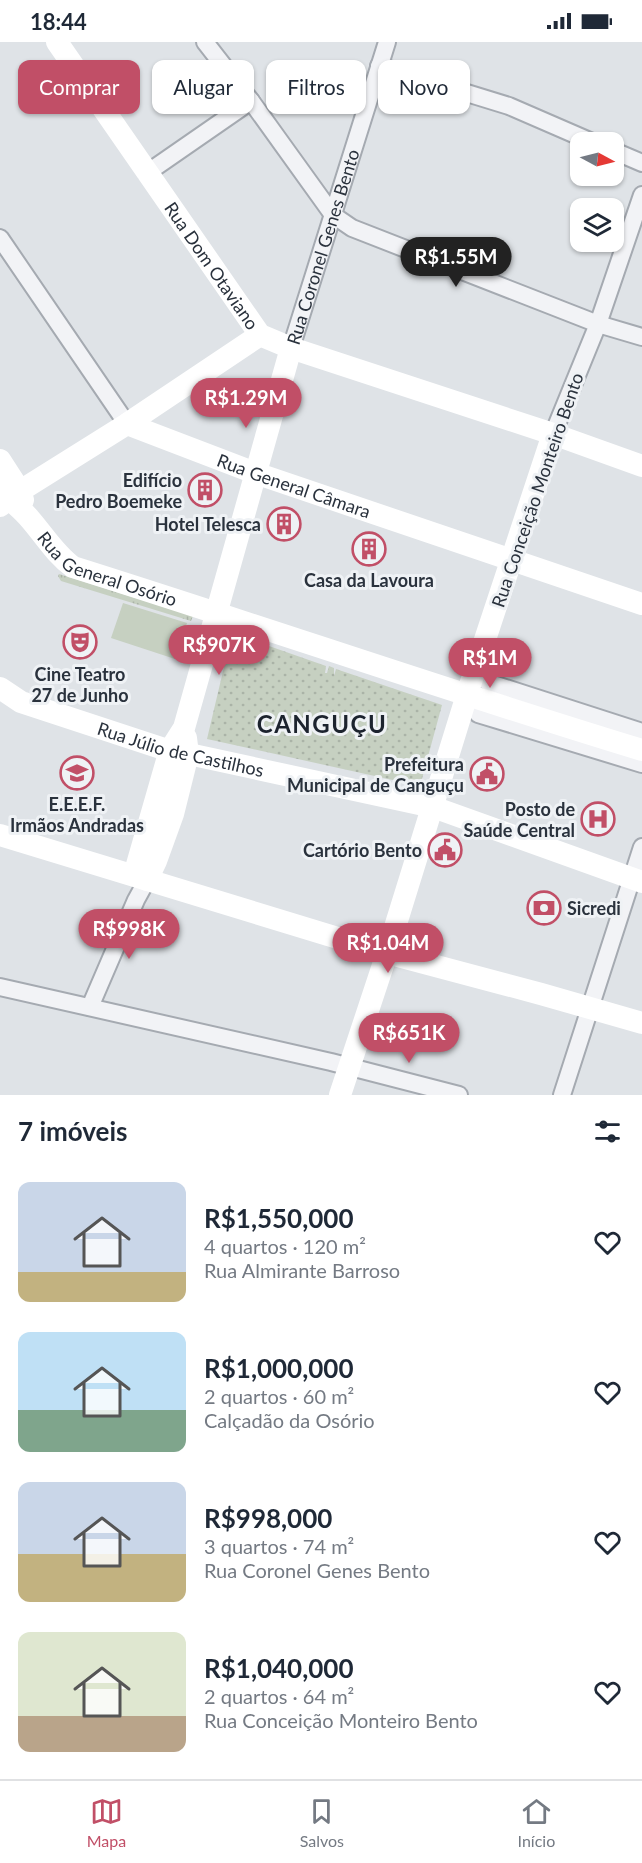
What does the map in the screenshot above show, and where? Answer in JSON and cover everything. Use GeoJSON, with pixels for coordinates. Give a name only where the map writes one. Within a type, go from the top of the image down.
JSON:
{"type":"FeatureCollection","features":[{"type":"Feature","properties":{"kind":"street","name":"Rua Dom Otaviano"},"geometry":{"type":"LineString","coordinates":[[57,42],[260,335],[291,348],[554,434],[642,466]]}},
{"type":"Feature","properties":{"kind":"street"},"geometry":{"type":"LineString","coordinates":[[205,42],[219,60]]}},
{"type":"Feature","properties":{"kind":"street","name":"Rua Coronel Genes Bento"},"geometry":{"type":"LineString","coordinates":[[381,60],[387,42]]}},
{"type":"Feature","properties":{"kind":"street","name":"Rua Coronel Genes Bento"},"geometry":{"type":"LineString","coordinates":[[90,1006],[136,900],[140,878],[163,810],[215,613],[291,348],[378,69]]}},
{"type":"Feature","properties":{"kind":"street"},"geometry":{"type":"LineString","coordinates":[[470,94],[509,106],[570,132]]}},
{"type":"Feature","properties":{"kind":"street"},"geometry":{"type":"LineString","coordinates":[[254,105],[333,215],[352,228],[598,324],[642,336]]}},
{"type":"Feature","properties":{"kind":"street"},"geometry":{"type":"LineString","coordinates":[[147,173],[232,114]]}},
{"type":"Feature","properties":{"kind":"street"},"geometry":{"type":"LineString","coordinates":[[624,156],[642,163]]}},
{"type":"Feature","properties":{"kind":"street","name":"Rua Conceição Monteiro Bento"},"geometry":{"type":"LineString","coordinates":[[340,1095],[433,807],[472,705],[511,561],[554,434],[598,324],[642,195]]}},
{"type":"Feature","properties":{"kind":"street"},"geometry":{"type":"LineString","coordinates":[[0,238],[127,424]]}},
{"type":"Feature","properties":{"kind":"street"},"geometry":{"type":"LineString","coordinates":[[7,496],[127,424],[260,335]]}},
{"type":"Feature","properties":{"kind":"street","name":"Rua General Câmara"},"geometry":{"type":"LineString","coordinates":[[127,424],[255,473],[642,604]]}},
{"type":"Feature","properties":{"kind":"street","name":"Rua General Osório"},"geometry":{"type":"LineString","coordinates":[[0,460],[7,496],[27,516],[59,557],[74,567],[215,613],[472,705],[642,750]]}},
{"type":"Feature","properties":{"kind":"street"},"geometry":{"type":"LineString","coordinates":[[487,682],[642,732]]}},
{"type":"Feature","properties":{"kind":"street","name":"Rua Júlio de Castilhos"},"geometry":{"type":"LineString","coordinates":[[0,688],[21,702],[110,733],[179,752],[433,807],[637,880]]}},
{"type":"Feature","properties":{"kind":"street"},"geometry":{"type":"LineString","coordinates":[[472,705],[642,764]]}},
{"type":"Feature","properties":{"kind":"street"},"geometry":{"type":"LineString","coordinates":[[0,834],[387,953],[642,1023]]}},
{"type":"Feature","properties":{"kind":"street"},"geometry":{"type":"LineString","coordinates":[[562,1095],[590,1007],[637,880],[642,847]]}},
{"type":"Feature","properties":{"kind":"street"},"geometry":{"type":"LineString","coordinates":[[0,987],[350,1067],[459,1095]]}},
{"type":"Feature","properties":{"kind":"green space"},"geometry":{"type":"Polygon","coordinates":[[[59,574],[193,616],[191,621],[61,581],[59,574]]]}},
{"type":"Feature","properties":{"kind":"green space"},"geometry":{"type":"Polygon","coordinates":[[[123,603],[187,623],[175,659],[111,638],[123,603]]]}},
{"type":"Feature","properties":{"kind":"green space"},"geometry":{"type":"Polygon","coordinates":[[[232,633],[326,666],[325,673],[329,666],[334,668],[334,676],[336,669],[442,705],[420,786],[207,739],[232,633]]]}},
{"type":"Feature","properties":{"kind":"place","name":"Edifício Pedro Boemeke"},"geometry":{"type":"Point","coordinates":[205,490]}},
{"type":"Feature","properties":{"kind":"place","name":"Hotel Telesca"},"geometry":{"type":"Point","coordinates":[284,524]}},
{"type":"Feature","properties":{"kind":"place","name":"Casa da Lavoura"},"geometry":{"type":"Point","coordinates":[369,549]}},
{"type":"Feature","properties":{"kind":"place","name":"Cine Teatro 27 de Junho"},"geometry":{"type":"Point","coordinates":[80,642]}},
{"type":"Feature","properties":{"kind":"place","name":"E.E.E.F. Irmãos Andradas"},"geometry":{"type":"Point","coordinates":[77,773]}},
{"type":"Feature","properties":{"kind":"place","name":"Prefeitura Municipal de Canguçu"},"geometry":{"type":"Point","coordinates":[487,774]}},
{"type":"Feature","properties":{"kind":"place","name":"Posto de Saúde Central"},"geometry":{"type":"Point","coordinates":[598,819]}},
{"type":"Feature","properties":{"kind":"place","name":"Cartório Bento"},"geometry":{"type":"Point","coordinates":[445,850]}},
{"type":"Feature","properties":{"kind":"place","name":"Sicredi"},"geometry":{"type":"Point","coordinates":[544,908]}},
{"type":"Feature","properties":{"kind":"district","name":"CANGUÇU"},"geometry":{"type":"Point","coordinates":[322,723]}}]}
